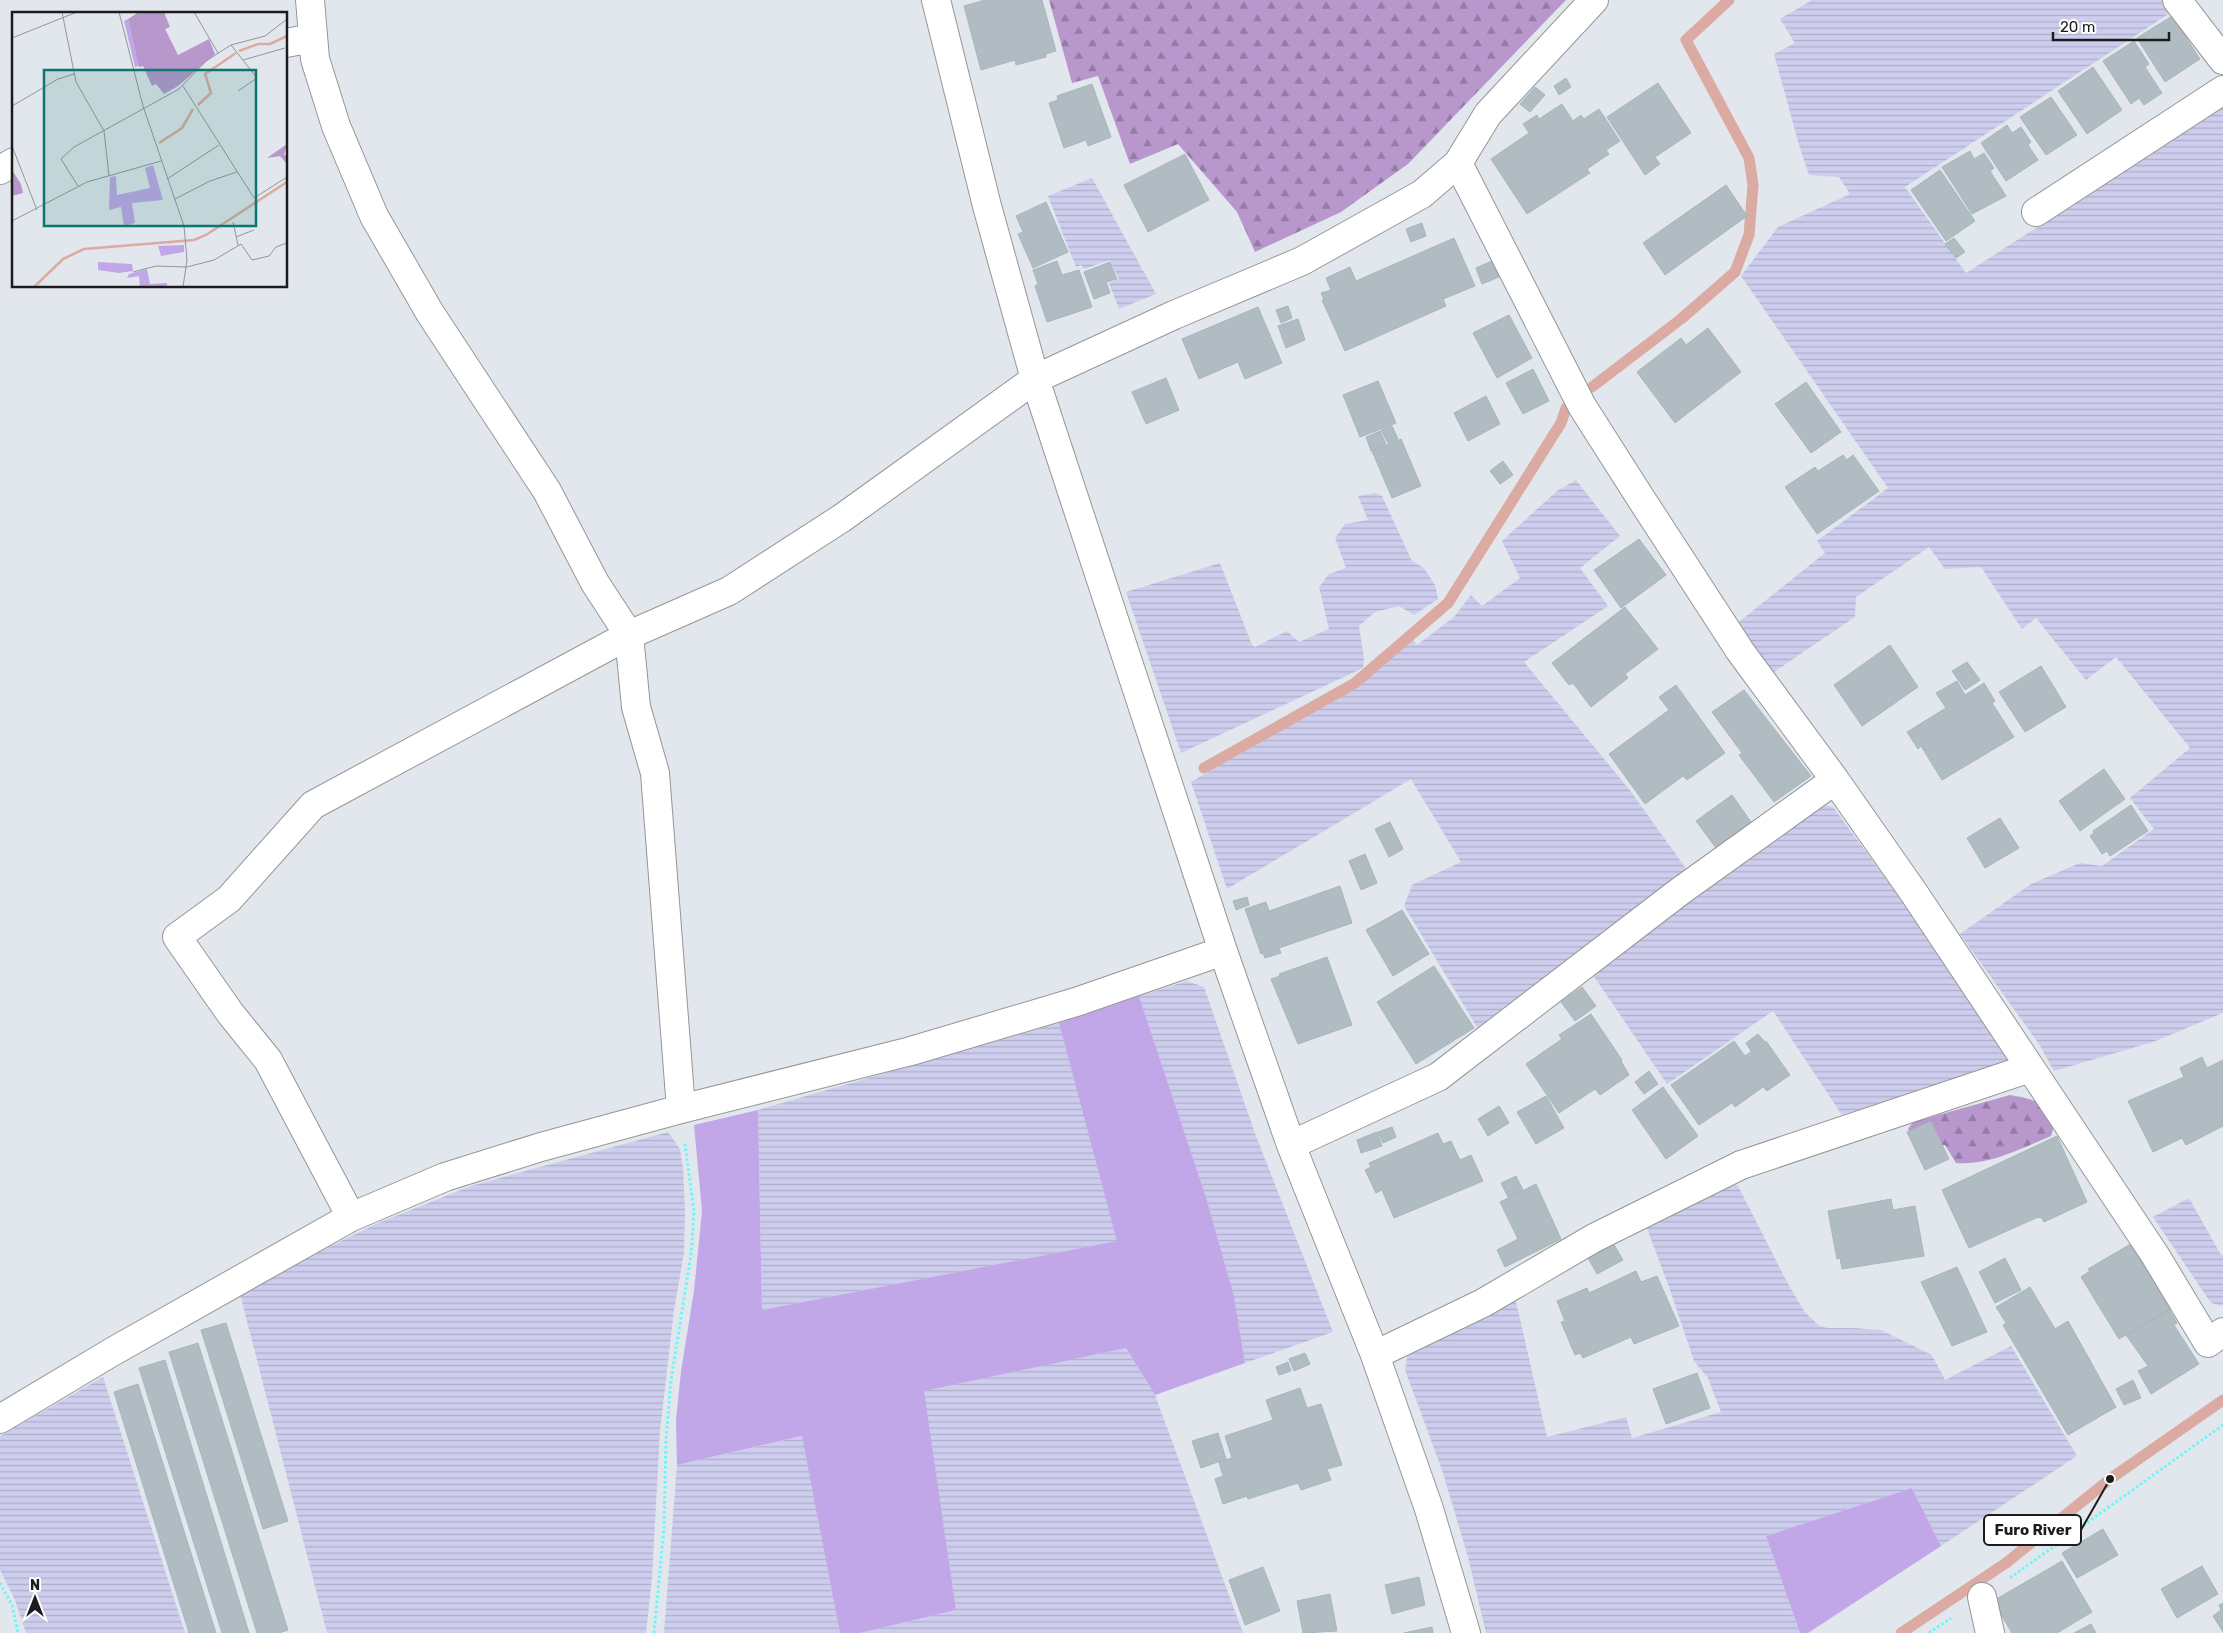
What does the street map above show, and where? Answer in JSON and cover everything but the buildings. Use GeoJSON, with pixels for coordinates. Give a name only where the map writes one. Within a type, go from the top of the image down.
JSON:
{"type":"FeatureCollection","features":[{"type":"Feature","properties":{"kind":"street"},"geometry":{"type":"LineString","coordinates":[[310,0],[315,59],[336,126],[374,216],[430,313],[547,491],[595,582],[629,634],[636,707],[655,773],[681,1109]]}},
{"type":"Feature","properties":{"kind":"street"},"geometry":{"type":"LineString","coordinates":[[936,0],[987,206],[1035,379],[1223,951],[1291,1145],[1375,1355],[1429,1509],[1466,1633]]}},
{"type":"Feature","properties":{"kind":"street"},"geometry":{"type":"LineString","coordinates":[[351,1217],[268,1060],[230,1013],[176,937],[229,899],[313,806],[629,634],[729,591],[842,518],[1035,379],[1174,315],[1302,261],[1422,194],[1458,163],[1488,114],[1594,0]]}},
{"type":"Feature","properties":{"kind":"street"},"geometry":{"type":"LineString","coordinates":[[2177,0],[2223,60]]}},
{"type":"Feature","properties":{"kind":"street"},"geometry":{"type":"LineString","coordinates":[[288,43],[313,38]]}},
{"type":"Feature","properties":{"kind":"street"},"geometry":{"type":"LineString","coordinates":[[2036,212],[2223,90]]}},
{"type":"Feature","properties":{"kind":"street"},"geometry":{"type":"LineString","coordinates":[[0,170],[12,163]]}},
{"type":"Feature","properties":{"kind":"street"},"geometry":{"type":"LineString","coordinates":[[1458,163],[1582,406],[1740,651],[1835,780],[1920,902],[2156,1254],[2208,1342],[2223,1332]]}},
{"type":"Feature","properties":{"kind":"street"},"geometry":{"type":"LineString","coordinates":[[1291,1145],[1438,1077],[1679,892],[1835,780]]}},
{"type":"Feature","properties":{"kind":"street"},"geometry":{"type":"LineString","coordinates":[[0,1419],[112,1352],[351,1217],[444,1177],[541,1147],[681,1109],[911,1051],[1076,1002],[1223,951]]}},
{"type":"Feature","properties":{"kind":"street"},"geometry":{"type":"LineString","coordinates":[[1375,1355],[1483,1303],[1594,1238],[1742,1165],[2030,1068]]}},
{"type":"Feature","properties":{"kind":"street"},"geometry":{"type":"LineString","coordinates":[[1982,1597],[1990,1633]]}},
{"type":"Feature","properties":{"kind":"path"},"geometry":{"type":"LineString","coordinates":[[654,1633],[664,1528],[666,1440],[671,1380],[690,1255],[694,1211],[681,1109]]}},
{"type":"Feature","properties":{"kind":"path"},"geometry":{"type":"LineString","coordinates":[[1929,1633],[2223,1425]]}},
{"type":"Feature","properties":{"kind":"path"},"geometry":{"type":"LineString","coordinates":[[0,1583],[12,1605],[18,1633]]}},
{"type":"Feature","properties":{"kind":"shaded area"},"geometry":{"type":"Polygon","coordinates":[[[1812,0],[2164,0],[2173,11],[1905,187],[1966,273],[2223,108],[2223,1013],[2153,1042],[2054,1071],[2039,1044],[1960,934],[2031,884],[2080,863],[2102,866],[2154,829],[2130,798],[2190,748],[2116,657],[2086,680],[2036,618],[2022,629],[1981,567],[1945,569],[1929,547],[1856,597],[1855,617],[1771,674],[1735,625],[1825,553],[1817,541],[1888,488],[1741,276],[1778,227],[1850,194],[1839,177],[1809,175],[1774,54],[1795,43],[1780,19],[1812,0]]]}},
{"type":"Feature","properties":{"kind":"shaded area"},"geometry":{"type":"Polygon","coordinates":[[[1092,178],[1156,294],[1119,309],[1109,283],[1119,279],[1110,260],[1084,269],[1081,265],[1076,267],[1048,196],[1092,178]]]}},
{"type":"Feature","properties":{"kind":"shaded area"},"geometry":{"type":"Polygon","coordinates":[[[1576,480],[1620,536],[1580,568],[1608,606],[1524,662],[1629,789],[1687,870],[1480,1032],[1404,906],[1412,885],[1461,862],[1411,779],[1227,889],[1191,782],[1358,685],[1412,639],[1417,645],[1454,617],[1471,595],[1482,606],[1520,578],[1502,541],[1557,491],[1576,480]]]}},
{"type":"Feature","properties":{"kind":"shaded area"},"geometry":{"type":"Polygon","coordinates":[[[1375,493],[1382,496],[1412,561],[1424,568],[1435,585],[1438,599],[1414,615],[1399,606],[1375,612],[1359,626],[1364,659],[1363,668],[1181,753],[1126,592],[1220,563],[1252,645],[1255,647],[1287,631],[1299,642],[1329,629],[1319,587],[1329,574],[1346,568],[1335,538],[1345,524],[1368,520],[1358,496],[1375,493]]]}},
{"type":"Feature","properties":{"kind":"shaded area"},"geometry":{"type":"Polygon","coordinates":[[[1819,804],[1833,807],[2012,1050],[2008,1064],[1842,1115],[1773,1011],[1667,1084],[1593,975],[1694,892],[1819,804]]]}},
{"type":"Feature","properties":{"kind":"shaded area"},"geometry":{"type":"Polygon","coordinates":[[[1187,981],[1204,987],[1256,1136],[1333,1332],[1245,1363],[1234,1296],[1206,1197],[1139,996],[1187,981]]]}},
{"type":"Feature","properties":{"kind":"shaded area"},"geometry":{"type":"Polygon","coordinates":[[[1139,996],[1206,1197],[1234,1296],[1245,1363],[1155,1395],[1126,1348],[924,1391],[956,1610],[860,1633],[840,1633],[802,1436],[677,1465],[676,1420],[681,1371],[694,1291],[702,1211],[694,1125],[758,1110],[762,1310],[1117,1241],[1059,1023],[1139,996]]]}},
{"type":"Feature","properties":{"kind":"shaded area"},"geometry":{"type":"Polygon","coordinates":[[[1059,1023],[1118,1241],[762,1310],[758,1110],[1059,1023]]]}},
{"type":"Feature","properties":{"kind":"shaded area"},"geometry":{"type":"Polygon","coordinates":[[[668,1132],[680,1149],[683,1168],[684,1253],[674,1310],[660,1431],[652,1578],[646,1633],[327,1633],[240,1294],[294,1264],[378,1223],[471,1186],[668,1132]]]}},
{"type":"Feature","properties":{"kind":"shaded area"},"geometry":{"type":"Polygon","coordinates":[[[1727,1181],[1738,1186],[1787,1282],[1804,1311],[1819,1326],[1881,1330],[1932,1355],[1945,1380],[2011,1346],[2077,1456],[1941,1546],[1912,1488],[1766,1536],[1800,1633],[1486,1633],[1468,1557],[1442,1470],[1405,1370],[1408,1352],[1514,1293],[1547,1437],[1626,1417],[1632,1438],[1721,1412],[1708,1378],[1694,1361],[1645,1223],[1727,1181]]]}},
{"type":"Feature","properties":{"kind":"shaded area"},"geometry":{"type":"Polygon","coordinates":[[[2189,1198],[2221,1255],[2223,1254],[2223,1306],[2211,1303],[2153,1217],[2189,1198]]]}},
{"type":"Feature","properties":{"kind":"shaded area"},"geometry":{"type":"Polygon","coordinates":[[[1126,1348],[1155,1395],[1243,1633],[860,1633],[956,1610],[923,1391],[1126,1348]]]}},
{"type":"Feature","properties":{"kind":"shaded area"},"geometry":{"type":"Polygon","coordinates":[[[103,1377],[185,1633],[26,1633],[15,1600],[0,1570],[0,1436],[103,1377]]]}},
{"type":"Feature","properties":{"kind":"shaded area"},"geometry":{"type":"Polygon","coordinates":[[[803,1436],[840,1633],[664,1633],[677,1465],[803,1436]]]}},
{"type":"Feature","properties":{"kind":"shaded area"},"geometry":{"type":"Polygon","coordinates":[[[1912,1488],[1941,1546],[1808,1633],[1800,1633],[1766,1536],[1912,1488]]]}},
{"type":"Feature","properties":{"kind":"green space"},"geometry":{"type":"Polygon","coordinates":[[[1049,0],[1566,0],[1408,164],[1341,212],[1255,252],[1237,212],[1178,144],[1130,164],[1098,76],[1072,83],[1049,0]]]}},
{"type":"Feature","properties":{"kind":"green space"},"geometry":{"type":"Polygon","coordinates":[[[2010,1095],[2033,1100],[2046,1111],[2054,1126],[2051,1136],[1993,1159],[1981,1162],[1956,1163],[1945,1145],[1927,1146],[1916,1139],[1908,1129],[1913,1122],[2010,1095]]]}},
{"type":"Feature","properties":{"kind":"waterway"},"geometry":{"type":"LineString","coordinates":[[1592,387],[1681,319],[1735,272],[1749,235],[1753,185],[1749,158],[1686,40],[1729,0]]}},
{"type":"Feature","properties":{"kind":"waterway"},"geometry":{"type":"LineString","coordinates":[[1204,768],[1355,683],[1448,603],[1561,423],[1566,408]]}},
{"type":"Feature","properties":{"kind":"waterway"},"geometry":{"type":"LineString","coordinates":[[1901,1633],[2006,1563],[2110,1479],[2223,1400]]}},
{"type":"Feature","properties":{"kind":"place","name":"Furo River"},"geometry":{"type":"Point","coordinates":[2110,1479]}}]}
